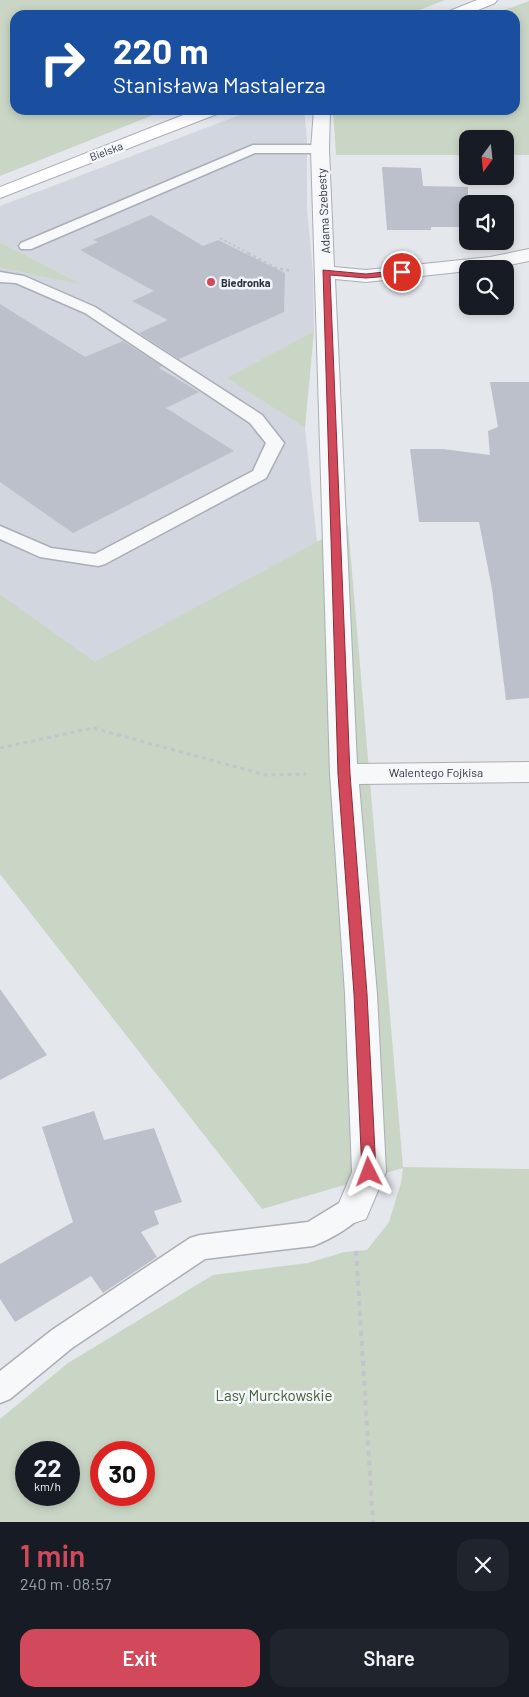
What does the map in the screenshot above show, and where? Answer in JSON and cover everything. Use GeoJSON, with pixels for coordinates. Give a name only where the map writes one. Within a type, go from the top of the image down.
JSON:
{"type":"FeatureCollection","features":[{"type":"Feature","properties":{"kind":"street"},"geometry":{"type":"LineString","coordinates":[[465,10],[490,0]]}},
{"type":"Feature","properties":{"kind":"street","name":"Bielska"},"geometry":{"type":"LineString","coordinates":[[0,193],[198,115]]}},
{"type":"Feature","properties":{"kind":"street","name":"Adama Szebesty"},"geometry":{"type":"LineString","coordinates":[[322,115],[320,150],[344,774],[360,994],[369,1172],[354,1208]]}},
{"type":"Feature","properties":{"kind":"street"},"geometry":{"type":"LineString","coordinates":[[326,272],[366,276],[490,263],[529,255]]}},
{"type":"Feature","properties":{"kind":"street","name":"Walentego Fojkisa"},"geometry":{"type":"LineString","coordinates":[[344,774],[529,772]]}},
{"type":"Feature","properties":{"kind":"lane"},"geometry":{"type":"LineString","coordinates":[[26,246],[253,149],[320,150]]}},
{"type":"Feature","properties":{"kind":"lane"},"geometry":{"type":"LineString","coordinates":[[0,277],[19,279],[90,310],[256,418],[275,443],[260,474],[98,560],[47,553],[0,532]]}},
{"type":"Feature","properties":{"kind":"lane"},"geometry":{"type":"LineString","coordinates":[[0,1389],[62,1339],[200,1247],[312,1234],[354,1208]]}},
{"type":"Feature","properties":{"kind":"path"},"geometry":{"type":"LineString","coordinates":[[220,238],[276,268],[292,271]]}},
{"type":"Feature","properties":{"kind":"path"},"geometry":{"type":"LineString","coordinates":[[0,748],[94,728],[266,775],[344,774]]}},
{"type":"Feature","properties":{"kind":"path"},"geometry":{"type":"LineString","coordinates":[[354,1208],[373,1522]]}},
{"type":"Feature","properties":{"kind":"shaded area"},"geometry":{"type":"Polygon","coordinates":[[[240,115],[305,115],[307,138],[307,208],[313,274],[314,331],[228,378],[305,428],[317,542],[95,663],[0,594],[0,268],[77,283],[0,242],[0,206],[240,115]]]}},
{"type":"Feature","properties":{"kind":"green space"},"geometry":{"type":"Polygon","coordinates":[[[0,0],[445,0],[420,10],[10,10],[10,115],[153,115],[0,176],[0,0]]]}},
{"type":"Feature","properties":{"kind":"green space"},"geometry":{"type":"Polygon","coordinates":[[[529,1],[529,155],[514,155],[514,130],[459,130],[459,155],[336,155],[333,115],[520,115],[520,10],[505,10],[529,1]]]}},
{"type":"Feature","properties":{"kind":"green space"},"geometry":{"type":"Polygon","coordinates":[[[0,242],[80,284],[0,268],[0,242]]]}},
{"type":"Feature","properties":{"kind":"green space"},"geometry":{"type":"Polygon","coordinates":[[[314,331],[305,428],[227,378],[314,331]]]}},
{"type":"Feature","properties":{"kind":"green space","name":"Lasy Murckowskie"},"geometry":{"type":"Polygon","coordinates":[[[348,525],[403,1167],[529,1169],[529,1522],[0,1522],[0,1419],[68,1363],[213,1275],[308,1263],[344,1252],[367,1250],[389,1222],[401,1183],[403,1168],[262,1209],[0,874],[0,594],[95,662],[348,525]]]}},
{"type":"Feature","properties":{"kind":"building"},"geometry":{"type":"Polygon","coordinates":[[[382,167],[421,168],[423,186],[468,187],[468,195],[459,195],[459,227],[431,227],[431,230],[387,230],[382,167]]]}},
{"type":"Feature","properties":{"kind":"building","name":"Biedronka"},"geometry":{"type":"Polygon","coordinates":[[[151,215],[203,246],[218,240],[285,273],[284,312],[179,359],[139,333],[168,320],[132,301],[154,291],[80,250],[98,242],[93,240],[151,215]]]}},
{"type":"Feature","properties":{"kind":"building"},"geometry":{"type":"Polygon","coordinates":[[[0,304],[85,357],[123,341],[162,366],[159,368],[199,392],[166,408],[234,451],[73,533],[0,482],[0,304]]]}},
{"type":"Feature","properties":{"kind":"building"},"geometry":{"type":"Polygon","coordinates":[[[490,382],[529,382],[529,698],[506,700],[492,589],[479,522],[419,522],[410,449],[443,449],[490,455],[488,431],[498,427],[490,382]]]}},
{"type":"Feature","properties":{"kind":"building"},"geometry":{"type":"Polygon","coordinates":[[[0,989],[47,1055],[0,1080],[0,989]]]}},
{"type":"Feature","properties":{"kind":"building"},"geometry":{"type":"Polygon","coordinates":[[[94,1111],[104,1140],[154,1128],[182,1202],[154,1211],[159,1224],[141,1232],[157,1257],[103,1293],[91,1276],[15,1322],[0,1299],[0,1264],[73,1222],[42,1127],[94,1111]]]}},
{"type":"Feature","properties":{"kind":"place","name":"Biedronka"},"geometry":{"type":"Point","coordinates":[211,282]}},
{"type":"Feature","properties":{"kind":"route"},"geometry":{"type":"LineString","coordinates":[[369,1172],[360,994],[344,774],[326,272],[366,276],[402,272]]}}]}
